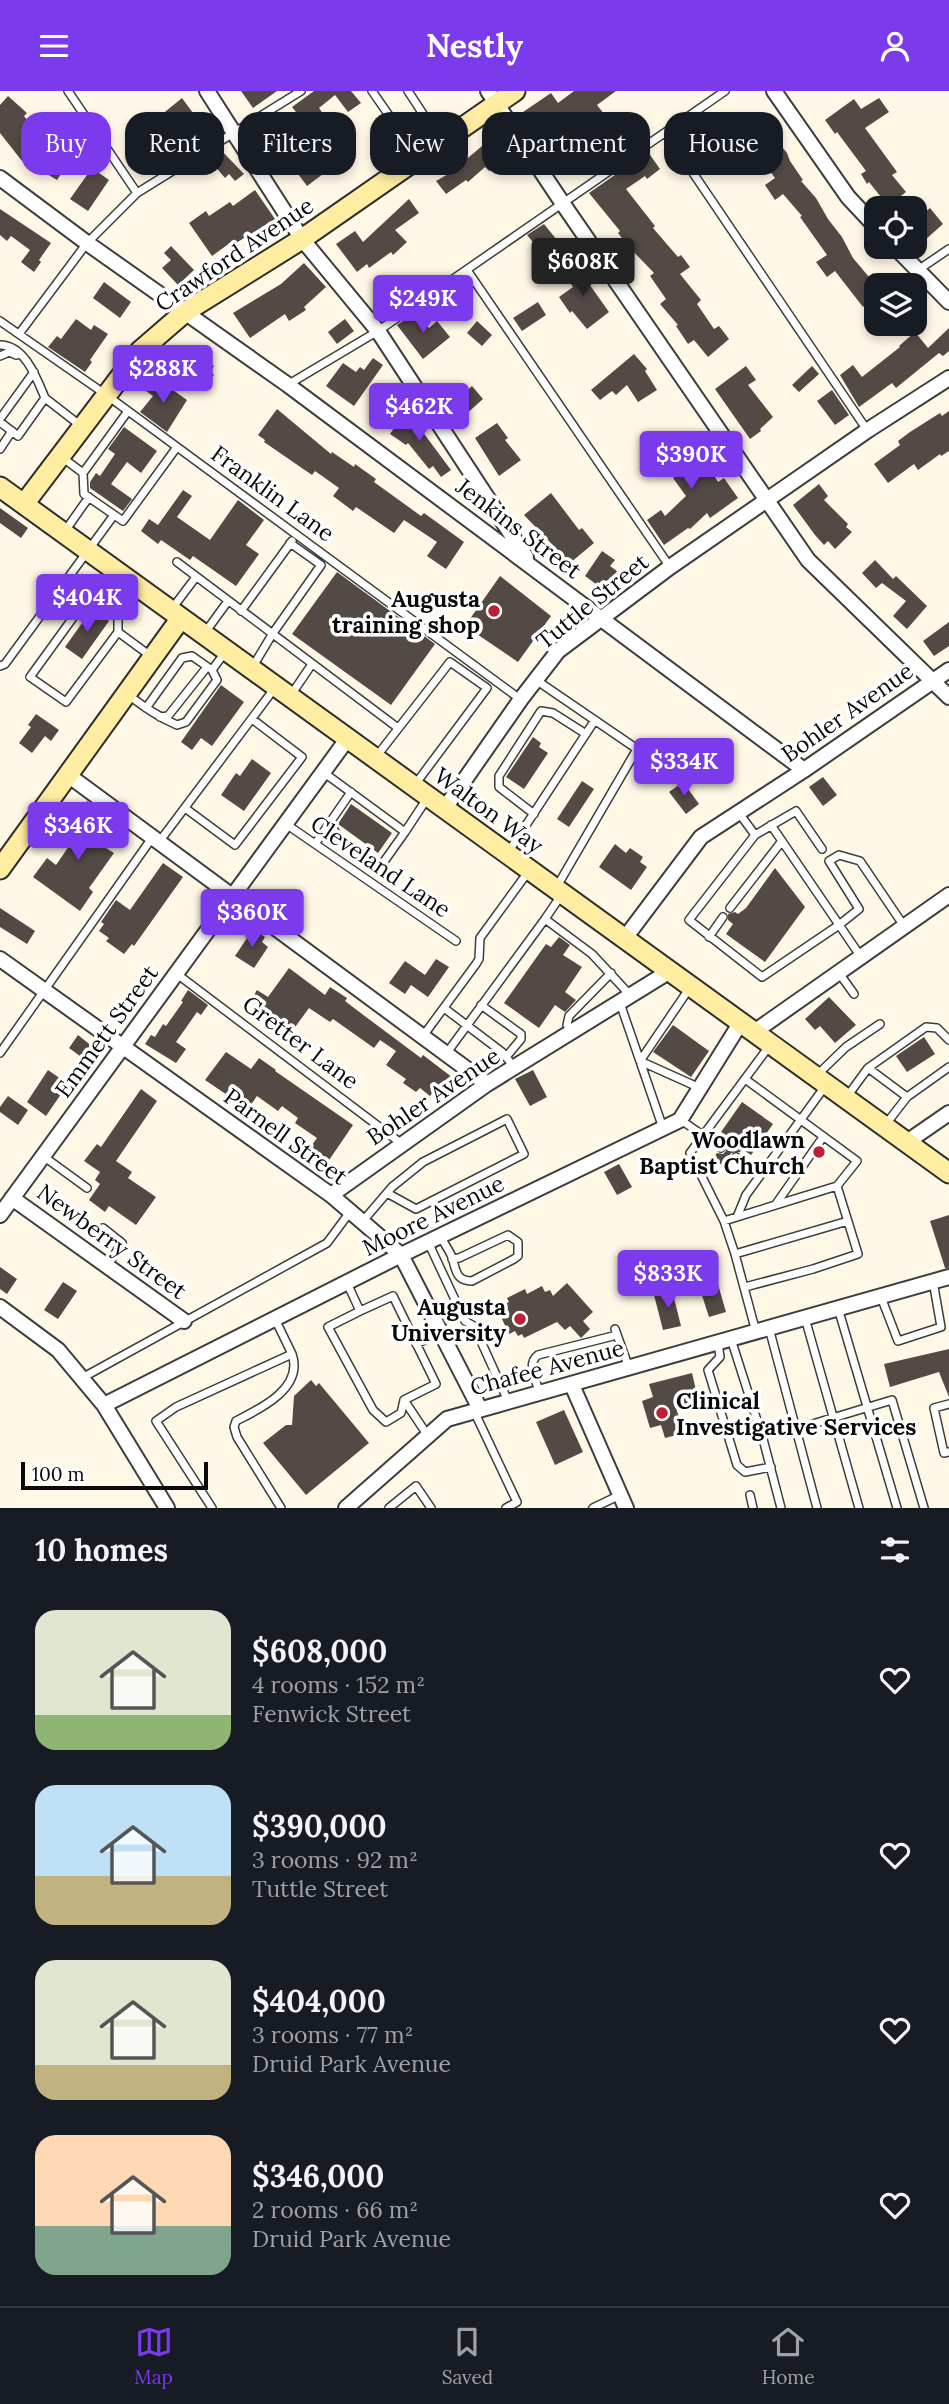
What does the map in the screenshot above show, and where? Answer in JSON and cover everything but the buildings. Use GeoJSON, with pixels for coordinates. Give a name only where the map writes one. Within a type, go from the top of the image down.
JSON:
{"type":"FeatureCollection","features":[{"type":"Feature","properties":{"kind":"main road","name":"Crawford Avenue"},"geometry":{"type":"LineString","coordinates":[[468,118],[492,97],[515,91]]}},
{"type":"Feature","properties":{"kind":"main road","name":"Crawford Avenue"},"geometry":{"type":"LineString","coordinates":[[24,504],[139,351],[185,312],[302,239],[394,175]]}},
{"type":"Feature","properties":{"kind":"main road","name":"Walton Way"},"geometry":{"type":"LineString","coordinates":[[0,487],[949,1173]]}},
{"type":"Feature","properties":{"kind":"main road"},"geometry":{"type":"LineString","coordinates":[[0,869],[152,657],[176,614]]}},
{"type":"Feature","properties":{"kind":"street"},"geometry":{"type":"LineString","coordinates":[[207,91],[302,239],[378,331],[533,567]]}},
{"type":"Feature","properties":{"kind":"street"},"geometry":{"type":"LineString","coordinates":[[774,91],[848,197],[864,214]]}},
{"type":"Feature","properties":{"kind":"street"},"geometry":{"type":"LineString","coordinates":[[492,97],[808,560],[949,697]]}},
{"type":"Feature","properties":{"kind":"street","name":"Jenkins Street"},"geometry":{"type":"LineString","coordinates":[[0,178],[86,243],[288,385],[804,770]]}},
{"type":"Feature","properties":{"kind":"street"},"geometry":{"type":"LineString","coordinates":[[906,259],[949,302]]}},
{"type":"Feature","properties":{"kind":"street","name":"Tuttle Street"},"geometry":{"type":"LineString","coordinates":[[445,809],[521,699],[558,651],[670,567],[949,377]]}},
{"type":"Feature","properties":{"kind":"street","name":"Bohler Avenue"},"geometry":{"type":"LineString","coordinates":[[625,939],[701,837],[949,670]]}},
{"type":"Feature","properties":{"kind":"street","name":"Emmett Street"},"geometry":{"type":"LineString","coordinates":[[0,1215],[348,738]]}},
{"type":"Feature","properties":{"kind":"street"},"geometry":{"type":"LineString","coordinates":[[68,775],[487,1084]]}},
{"type":"Feature","properties":{"kind":"street","name":"Moore Avenue"},"geometry":{"type":"LineString","coordinates":[[104,1405],[401,1255],[680,1119],[747,1027],[839,972],[949,895]]}},
{"type":"Feature","properties":{"kind":"street","name":"Parnell Street"},"geometry":{"type":"LineString","coordinates":[[0,959],[331,1195],[401,1255],[477,1410]]}},
{"type":"Feature","properties":{"kind":"street","name":"Bohler Avenue"},"geometry":{"type":"LineString","coordinates":[[331,1195],[487,1084],[510,1062],[572,1033],[670,971]]}},
{"type":"Feature","properties":{"kind":"street"},"geometry":{"type":"LineString","coordinates":[[907,1142],[949,1113]]}},
{"type":"Feature","properties":{"kind":"street","name":"Newberry Street"},"geometry":{"type":"LineString","coordinates":[[12,1198],[184,1321]]}},
{"type":"Feature","properties":{"kind":"street","name":"Chafee Avenue"},"geometry":{"type":"LineString","coordinates":[[346,1508],[447,1419],[629,1368],[723,1346],[763,1330],[949,1277]]}},
{"type":"Feature","properties":{"kind":"street"},"geometry":{"type":"LineString","coordinates":[[0,1307],[58,1350],[82,1378],[104,1405],[167,1508]]}},
{"type":"Feature","properties":{"kind":"street"},"geometry":{"type":"LineString","coordinates":[[572,1385],[624,1501]]}},
{"type":"Feature","properties":{"kind":"lane"},"geometry":{"type":"LineString","coordinates":[[68,91],[137,193]]}},
{"type":"Feature","properties":{"kind":"lane"},"geometry":{"type":"LineString","coordinates":[[19,334],[86,243],[137,193],[236,134],[301,91]]}},
{"type":"Feature","properties":{"kind":"lane"},"geometry":{"type":"LineString","coordinates":[[372,91],[387,112]]}},
{"type":"Feature","properties":{"kind":"lane"},"geometry":{"type":"LineString","coordinates":[[408,91],[422,112]]}},
{"type":"Feature","properties":{"kind":"lane"},"geometry":{"type":"LineString","coordinates":[[696,112],[725,91]]}},
{"type":"Feature","properties":{"kind":"lane"},"geometry":{"type":"LineString","coordinates":[[288,385],[378,331],[664,134]]}},
{"type":"Feature","properties":{"kind":"lane"},"geometry":{"type":"LineString","coordinates":[[695,175],[868,430]]}},
{"type":"Feature","properties":{"kind":"lane"},"geometry":{"type":"LineString","coordinates":[[917,271],[949,249]]}},
{"type":"Feature","properties":{"kind":"lane"},"geometry":{"type":"LineString","coordinates":[[467,269],[670,567]]}},
{"type":"Feature","properties":{"kind":"lane","name":"Franklin Lane"},"geometry":{"type":"LineString","coordinates":[[0,321],[105,394],[521,699]]}},
{"type":"Feature","properties":{"kind":"lane"},"geometry":{"type":"LineString","coordinates":[[0,345],[5,344],[26,360],[45,398],[82,426]]}},
{"type":"Feature","properties":{"kind":"lane"},"geometry":{"type":"LineString","coordinates":[[0,356],[9,352],[26,360]]}},
{"type":"Feature","properties":{"kind":"lane"},"geometry":{"type":"LineString","coordinates":[[34,372],[0,420],[18,436],[45,398]]}},
{"type":"Feature","properties":{"kind":"lane"},"geometry":{"type":"LineString","coordinates":[[128,411],[83,473],[84,493],[89,497],[123,521],[177,447]]}},
{"type":"Feature","properties":{"kind":"lane"},"geometry":{"type":"LineString","coordinates":[[0,449],[12,431]]}},
{"type":"Feature","properties":{"kind":"lane"},"geometry":{"type":"LineString","coordinates":[[60,455],[83,473]]}},
{"type":"Feature","properties":{"kind":"lane"},"geometry":{"type":"LineString","coordinates":[[64,533],[89,497]]}},
{"type":"Feature","properties":{"kind":"lane"},"geometry":{"type":"LineString","coordinates":[[0,667],[5,664],[114,515]]}},
{"type":"Feature","properties":{"kind":"lane"},"geometry":{"type":"LineString","coordinates":[[241,611],[296,534]]}},
{"type":"Feature","properties":{"kind":"lane"},"geometry":{"type":"LineString","coordinates":[[251,669],[321,565],[290,543]]}},
{"type":"Feature","properties":{"kind":"lane"},"geometry":{"type":"LineString","coordinates":[[177,562],[398,728]]}},
{"type":"Feature","properties":{"kind":"lane"},"geometry":{"type":"LineString","coordinates":[[88,597],[118,617],[118,632],[66,702],[30,677],[88,597],[117,571]]}},
{"type":"Feature","properties":{"kind":"lane"},"geometry":{"type":"LineString","coordinates":[[176,614],[196,577]]}},
{"type":"Feature","properties":{"kind":"lane"},"geometry":{"type":"LineString","coordinates":[[204,634],[228,601]]}},
{"type":"Feature","properties":{"kind":"lane"},"geometry":{"type":"LineString","coordinates":[[118,632],[152,657]]}},
{"type":"Feature","properties":{"kind":"lane"},"geometry":{"type":"LineString","coordinates":[[159,717],[168,716],[226,650]]}},
{"type":"Feature","properties":{"kind":"lane"},"geometry":{"type":"LineString","coordinates":[[126,694],[146,708],[159,717],[177,725],[186,722],[217,680],[209,669],[192,656],[182,658],[146,708]]}},
{"type":"Feature","properties":{"kind":"lane"},"geometry":{"type":"LineString","coordinates":[[331,821],[337,835],[379,864],[383,863],[405,832],[421,791],[487,688],[450,661],[375,758]]}},
{"type":"Feature","properties":{"kind":"lane"},"geometry":{"type":"LineString","coordinates":[[0,1053],[156,840],[185,808],[252,719],[312,664]]}},
{"type":"Feature","properties":{"kind":"lane"},"geometry":{"type":"LineString","coordinates":[[446,1054],[545,919],[637,749],[536,680]]}},
{"type":"Feature","properties":{"kind":"lane"},"geometry":{"type":"LineString","coordinates":[[534,814],[499,787],[499,776],[541,711],[553,713],[586,734]]}},
{"type":"Feature","properties":{"kind":"lane"},"geometry":{"type":"LineString","coordinates":[[185,808],[235,845],[302,757],[252,719]]}},
{"type":"Feature","properties":{"kind":"lane"},"geometry":{"type":"LineString","coordinates":[[508,854],[595,720]]}},
{"type":"Feature","properties":{"kind":"lane"},"geometry":{"type":"LineString","coordinates":[[323,772],[405,832]]}},
{"type":"Feature","properties":{"kind":"lane"},"geometry":{"type":"LineString","coordinates":[[315,843],[351,792]]}},
{"type":"Feature","properties":{"kind":"lane"},"geometry":{"type":"LineString","coordinates":[[822,849],[796,811],[755,835],[689,920],[762,977],[859,909],[829,862],[839,855],[860,861],[904,926]]}},
{"type":"Feature","properties":{"kind":"lane"},"geometry":{"type":"LineString","coordinates":[[739,813],[755,835]]}},
{"type":"Feature","properties":{"kind":"lane","name":"Cleveland Lane"},"geometry":{"type":"LineString","coordinates":[[285,824],[456,940]]}},
{"type":"Feature","properties":{"kind":"lane"},"geometry":{"type":"LineString","coordinates":[[771,825],[861,957]]}},
{"type":"Feature","properties":{"kind":"lane"},"geometry":{"type":"LineString","coordinates":[[730,908],[782,841]]}},
{"type":"Feature","properties":{"kind":"lane"},"geometry":{"type":"LineString","coordinates":[[423,1036],[480,959],[480,938],[530,870]]}},
{"type":"Feature","properties":{"kind":"lane"},"geometry":{"type":"LineString","coordinates":[[709,937],[723,917]]}},
{"type":"Feature","properties":{"kind":"lane"},"geometry":{"type":"LineString","coordinates":[[545,919],[592,954],[611,973],[625,999],[640,1061],[663,1128]]}},
{"type":"Feature","properties":{"kind":"lane"},"geometry":{"type":"LineString","coordinates":[[839,972],[854,994]]}},
{"type":"Feature","properties":{"kind":"lane","name":"Gretter Lane"},"geometry":{"type":"LineString","coordinates":[[176,973],[402,1144]]}},
{"type":"Feature","properties":{"kind":"lane"},"geometry":{"type":"LineString","coordinates":[[572,1033],[567,1025],[569,1016],[611,973]]}},
{"type":"Feature","properties":{"kind":"lane"},"geometry":{"type":"LineString","coordinates":[[640,1061],[691,986]]}},
{"type":"Feature","properties":{"kind":"lane"},"geometry":{"type":"LineString","coordinates":[[444,1008],[510,1062],[521,1034],[481,1005]]}},
{"type":"Feature","properties":{"kind":"lane"},"geometry":{"type":"LineString","coordinates":[[737,1217],[746,1195],[800,1119],[821,1080],[846,1047],[880,1024]]}},
{"type":"Feature","properties":{"kind":"lane"},"geometry":{"type":"LineString","coordinates":[[846,1098],[868,1068],[926,1027],[937,1028],[949,1040]]}},
{"type":"Feature","properties":{"kind":"lane"},"geometry":{"type":"LineString","coordinates":[[770,1044],[690,1153],[724,1221],[744,1287],[763,1330],[796,1429],[817,1508]]}},
{"type":"Feature","properties":{"kind":"lane"},"geometry":{"type":"LineString","coordinates":[[640,1061],[700,1088]]}},
{"type":"Feature","properties":{"kind":"lane"},"geometry":{"type":"LineString","coordinates":[[884,1126],[907,1097],[949,1067]]}},
{"type":"Feature","properties":{"kind":"lane"},"geometry":{"type":"LineString","coordinates":[[868,1068],[907,1097]]}},
{"type":"Feature","properties":{"kind":"lane"},"geometry":{"type":"LineString","coordinates":[[724,1221],[837,1186],[857,1161],[745,1079]]}},
{"type":"Feature","properties":{"kind":"lane"},"geometry":{"type":"LineString","coordinates":[[362,1221],[387,1193],[423,1162],[507,1119],[524,1154],[416,1209],[387,1193]]}},
{"type":"Feature","properties":{"kind":"lane"},"geometry":{"type":"LineString","coordinates":[[680,1119],[721,1147]]}},
{"type":"Feature","properties":{"kind":"lane"},"geometry":{"type":"LineString","coordinates":[[776,1204],[824,1137]]}},
{"type":"Feature","properties":{"kind":"lane"},"geometry":{"type":"LineString","coordinates":[[43,1156],[87,1188]]}},
{"type":"Feature","properties":{"kind":"lane"},"geometry":{"type":"LineString","coordinates":[[736,1157],[760,1174]]}},
{"type":"Feature","properties":{"kind":"lane"},"geometry":{"type":"LineString","coordinates":[[744,1287],[858,1254],[837,1186]]}},
{"type":"Feature","properties":{"kind":"lane"},"geometry":{"type":"LineString","coordinates":[[82,1378],[327,1243],[351,1212]]}},
{"type":"Feature","properties":{"kind":"lane"},"geometry":{"type":"LineString","coordinates":[[735,1254],[848,1221]]}},
{"type":"Feature","properties":{"kind":"lane"},"geometry":{"type":"LineString","coordinates":[[103,1228],[122,1243],[107,1266]]}},
{"type":"Feature","properties":{"kind":"lane"},"geometry":{"type":"LineString","coordinates":[[434,1239],[453,1259],[453,1267],[458,1277],[466,1281],[472,1281],[518,1256],[518,1242],[508,1235],[453,1259]]}},
{"type":"Feature","properties":{"kind":"lane"},"geometry":{"type":"LineString","coordinates":[[434,1239],[465,1321],[474,1326],[508,1401]]}},
{"type":"Feature","properties":{"kind":"lane"},"geometry":{"type":"LineString","coordinates":[[880,1296],[898,1342],[942,1327],[933,1281]]}},
{"type":"Feature","properties":{"kind":"lane"},"geometry":{"type":"LineString","coordinates":[[347,1282],[360,1311]]}},
{"type":"Feature","properties":{"kind":"lane"},"geometry":{"type":"LineString","coordinates":[[393,1296],[436,1384],[404,1400],[401,1413],[386,1422],[373,1410],[328,1327],[393,1296]]}},
{"type":"Feature","properties":{"kind":"lane"},"geometry":{"type":"LineString","coordinates":[[838,1308],[897,1508]]}},
{"type":"Feature","properties":{"kind":"lane"},"geometry":{"type":"LineString","coordinates":[[805,1318],[859,1508]]}},
{"type":"Feature","properties":{"kind":"lane"},"geometry":{"type":"LineString","coordinates":[[275,1319],[295,1362],[292,1376],[279,1395],[236,1421],[233,1427],[281,1508]]}},
{"type":"Feature","properties":{"kind":"lane"},"geometry":{"type":"LineString","coordinates":[[540,1393],[531,1364],[533,1359],[538,1355],[616,1332],[629,1368]]}},
{"type":"Feature","properties":{"kind":"lane"},"geometry":{"type":"LineString","coordinates":[[416,1343],[441,1333]]}},
{"type":"Feature","properties":{"kind":"lane"},"geometry":{"type":"LineString","coordinates":[[723,1346],[737,1356]]}},
{"type":"Feature","properties":{"kind":"lane"},"geometry":{"type":"LineString","coordinates":[[723,1346],[737,1356],[781,1508]]}},
{"type":"Feature","properties":{"kind":"lane"},"geometry":{"type":"LineString","coordinates":[[723,1346],[708,1370],[737,1465],[745,1472],[771,1467]]}},
{"type":"Feature","properties":{"kind":"lane"},"geometry":{"type":"LineString","coordinates":[[212,1508],[156,1421],[176,1408],[292,1354]]}},
{"type":"Feature","properties":{"kind":"lane"},"geometry":{"type":"LineString","coordinates":[[404,1400],[428,1436]]}},
{"type":"Feature","properties":{"kind":"lane"},"geometry":{"type":"LineString","coordinates":[[796,1429],[892,1400],[924,1508]]}},
{"type":"Feature","properties":{"kind":"lane"},"geometry":{"type":"LineString","coordinates":[[949,1405],[934,1408],[944,1453],[949,1452]]}},
{"type":"Feature","properties":{"kind":"lane"},"geometry":{"type":"LineString","coordinates":[[477,1410],[517,1502],[506,1508]]}},
{"type":"Feature","properties":{"kind":"lane"},"geometry":{"type":"LineString","coordinates":[[388,1508],[416,1486],[431,1508]]}},
{"type":"Feature","properties":{"kind":"lane"},"geometry":{"type":"LineString","coordinates":[[750,1495],[753,1508]]}},
{"type":"Feature","properties":{"kind":"lane"},"geometry":{"type":"LineString","coordinates":[[593,1508],[624,1501]]}},
{"type":"Feature","properties":{"kind":"place","name":"Augusta training shop"},"geometry":{"type":"Point","coordinates":[494,611]}},
{"type":"Feature","properties":{"kind":"place","name":"Woodlawn Baptist Church"},"geometry":{"type":"Point","coordinates":[819,1152]}},
{"type":"Feature","properties":{"kind":"place","name":"Augusta University"},"geometry":{"type":"Point","coordinates":[520,1319]}},
{"type":"Feature","properties":{"kind":"place","name":"Clinical Investigative Services"},"geometry":{"type":"Point","coordinates":[662,1413]}}]}
